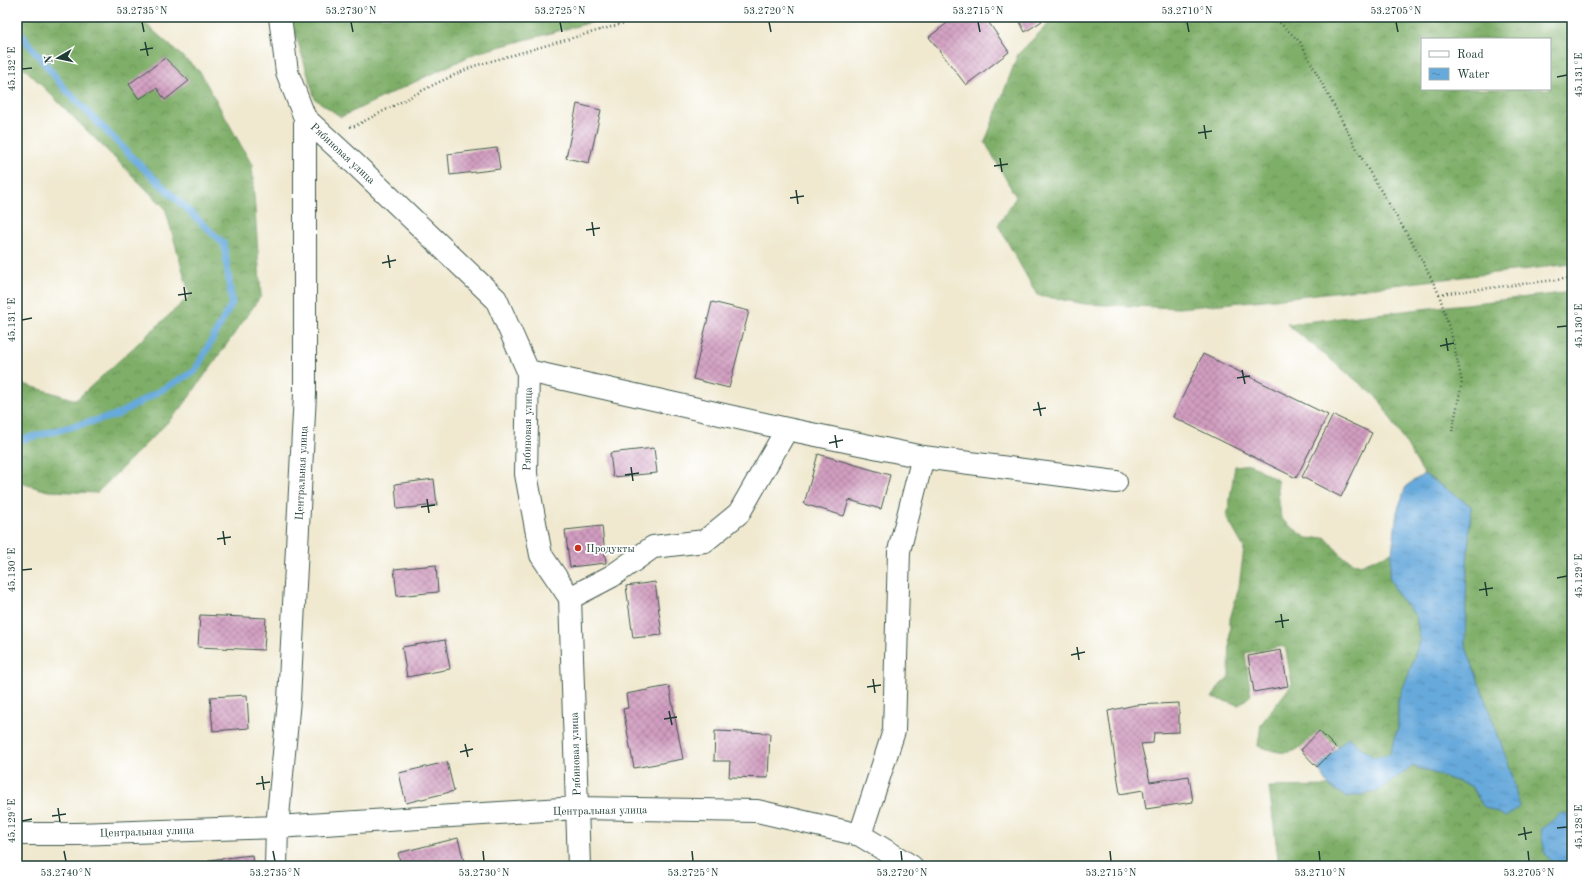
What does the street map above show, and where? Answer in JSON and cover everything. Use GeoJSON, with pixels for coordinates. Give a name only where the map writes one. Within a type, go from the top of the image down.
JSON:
{"type":"FeatureCollection","features":[{"type":"Feature","properties":{"kind":"street"},"geometry":{"type":"LineString","coordinates":[[280,17],[287,72],[311,123]]}},
{"type":"Feature","properties":{"kind":"street","name":"Рябиновая улица"},"geometry":{"type":"LineString","coordinates":[[311,123],[496,299],[528,371],[526,474],[541,555],[570,598],[579,866]]}},
{"type":"Feature","properties":{"kind":"street","name":"Центральная улица"},"geometry":{"type":"LineString","coordinates":[[276,866],[277,827],[289,700],[305,394],[311,123]]}},
{"type":"Feature","properties":{"kind":"street"},"geometry":{"type":"LineString","coordinates":[[528,371],[787,429],[923,457],[1116,482]]}},
{"type":"Feature","properties":{"kind":"street"},"geometry":{"type":"LineString","coordinates":[[570,598],[612,576],[653,547],[705,541],[739,513],[787,429]]}},
{"type":"Feature","properties":{"kind":"street"},"geometry":{"type":"LineString","coordinates":[[860,836],[894,731],[899,552],[923,457]]}},
{"type":"Feature","properties":{"kind":"street","name":"Центральная улица"},"geometry":{"type":"LineString","coordinates":[[17,834],[77,834],[277,827],[577,808],[757,811],[860,836],[911,866]]}},
{"type":"Feature","properties":{"kind":"path"},"geometry":{"type":"LineString","coordinates":[[311,123],[337,130],[355,126],[435,84],[474,66],[646,17]]}},
{"type":"Feature","properties":{"kind":"path"},"geometry":{"type":"LineString","coordinates":[[1274,17],[1300,42],[1366,166],[1418,252],[1439,294],[1453,341],[1462,382],[1452,432]]}},
{"type":"Feature","properties":{"kind":"path"},"geometry":{"type":"LineString","coordinates":[[1439,294],[1572,278]]}},
{"type":"Feature","properties":{"kind":"green space"},"geometry":{"type":"Polygon","coordinates":[[[17,17],[138,17],[200,72],[252,165],[261,296],[180,410],[97,493],[48,491],[17,482],[17,382],[76,400],[190,296],[165,208],[17,61],[17,17]]]}},
{"type":"Feature","properties":{"kind":"green space"},"geometry":{"type":"Polygon","coordinates":[[[276,17],[611,17],[476,53],[341,117],[315,99],[294,29],[276,17]]]}},
{"type":"Feature","properties":{"kind":"green space"},"geometry":{"type":"Polygon","coordinates":[[[1054,17],[1572,17],[1572,264],[1274,299],[1179,308],[1085,304],[1037,295],[998,225],[1016,197],[985,142],[1018,54],[1054,17]]]}},
{"type":"Feature","properties":{"kind":"green space"},"geometry":{"type":"Polygon","coordinates":[[[1572,292],[1572,866],[1279,866],[1269,787],[1329,786],[1346,797],[1376,792],[1412,766],[1471,786],[1483,806],[1513,777],[1465,644],[1467,566],[1471,506],[1424,474],[1379,399],[1287,324],[1572,292]]]}},
{"type":"Feature","properties":{"kind":"green space"},"geometry":{"type":"Polygon","coordinates":[[[1250,464],[1277,480],[1281,519],[1308,539],[1325,537],[1343,557],[1360,565],[1392,552],[1389,577],[1399,597],[1416,616],[1420,639],[1410,671],[1398,700],[1398,728],[1390,754],[1373,757],[1348,737],[1338,747],[1319,730],[1298,749],[1292,752],[1278,752],[1258,746],[1261,724],[1292,684],[1285,646],[1245,653],[1251,695],[1239,705],[1212,698],[1221,684],[1229,678],[1230,619],[1239,587],[1244,548],[1227,518],[1235,466],[1250,464]]]}},
{"type":"Feature","properties":{"kind":"water"},"geometry":{"type":"Polygon","coordinates":[[[1424,474],[1471,506],[1467,566],[1465,644],[1513,777],[1519,807],[1506,817],[1483,806],[1471,786],[1413,766],[1376,792],[1346,797],[1329,786],[1318,768],[1348,737],[1373,757],[1390,754],[1398,728],[1398,700],[1410,671],[1420,639],[1416,616],[1399,597],[1389,577],[1397,512],[1406,486],[1424,474]]]}},
{"type":"Feature","properties":{"kind":"water"},"geometry":{"type":"Polygon","coordinates":[[[1561,813],[1572,814],[1572,866],[1556,866],[1545,854],[1541,830],[1561,813]]]}},
{"type":"Feature","properties":{"kind":"building"},"geometry":{"type":"Polygon","coordinates":[[[955,17],[985,17],[1009,52],[966,85],[929,37],[955,17]]]}},
{"type":"Feature","properties":{"kind":"building"},"geometry":{"type":"Polygon","coordinates":[[[1039,17],[1042,21],[1025,32],[1018,18],[1039,17]]]}},
{"type":"Feature","properties":{"kind":"building"},"geometry":{"type":"Polygon","coordinates":[[[165,58],[189,81],[165,100],[157,88],[139,99],[129,84],[165,58]]]}},
{"type":"Feature","properties":{"kind":"building"},"geometry":{"type":"Polygon","coordinates":[[[577,104],[601,110],[589,163],[566,158],[577,104]]]}},
{"type":"Feature","properties":{"kind":"building"},"geometry":{"type":"Polygon","coordinates":[[[497,148],[500,169],[450,175],[448,154],[497,148]]]}},
{"type":"Feature","properties":{"kind":"building"},"geometry":{"type":"Polygon","coordinates":[[[712,302],[749,311],[729,388],[693,379],[712,302]]]}},
{"type":"Feature","properties":{"kind":"building"},"geometry":{"type":"Polygon","coordinates":[[[1203,354],[1328,415],[1296,478],[1173,417],[1203,354]]]}},
{"type":"Feature","properties":{"kind":"building"},"geometry":{"type":"Polygon","coordinates":[[[1333,415],[1372,433],[1341,497],[1302,477],[1333,415]]]}},
{"type":"Feature","properties":{"kind":"building"},"geometry":{"type":"Polygon","coordinates":[[[654,448],[657,473],[613,477],[610,453],[654,448]]]}},
{"type":"Feature","properties":{"kind":"building"},"geometry":{"type":"Polygon","coordinates":[[[818,454],[890,475],[881,509],[849,500],[844,516],[804,504],[818,454]]]}},
{"type":"Feature","properties":{"kind":"building"},"geometry":{"type":"Polygon","coordinates":[[[434,479],[437,505],[397,509],[395,484],[434,479]]]}},
{"type":"Feature","properties":{"kind":"building"},"geometry":{"type":"Polygon","coordinates":[[[602,526],[606,563],[570,567],[565,530],[602,526]]]}},
{"type":"Feature","properties":{"kind":"building"},"geometry":{"type":"Polygon","coordinates":[[[436,565],[438,592],[397,596],[394,569],[436,565]]]}},
{"type":"Feature","properties":{"kind":"building"},"geometry":{"type":"Polygon","coordinates":[[[655,582],[662,635],[633,638],[626,586],[655,582]]]}},
{"type":"Feature","properties":{"kind":"building"},"geometry":{"type":"Polygon","coordinates":[[[200,615],[266,618],[264,650],[198,647],[200,615]]]}},
{"type":"Feature","properties":{"kind":"building"},"geometry":{"type":"Polygon","coordinates":[[[445,640],[450,669],[407,677],[402,647],[445,640]]]}},
{"type":"Feature","properties":{"kind":"building"},"geometry":{"type":"Polygon","coordinates":[[[1281,650],[1288,686],[1254,692],[1248,656],[1281,650]]]}},
{"type":"Feature","properties":{"kind":"building"},"geometry":{"type":"Polygon","coordinates":[[[669,686],[683,759],[634,768],[623,709],[628,708],[626,694],[669,686]]]}},
{"type":"Feature","properties":{"kind":"building"},"geometry":{"type":"Polygon","coordinates":[[[247,695],[249,728],[213,731],[210,697],[247,695]]]}},
{"type":"Feature","properties":{"kind":"building"},"geometry":{"type":"Polygon","coordinates":[[[1179,703],[1179,732],[1154,733],[1153,743],[1141,744],[1150,782],[1189,776],[1193,802],[1146,809],[1143,790],[1120,794],[1108,711],[1135,705],[1179,703]]]}},
{"type":"Feature","properties":{"kind":"building"},"geometry":{"type":"Polygon","coordinates":[[[715,731],[770,733],[768,778],[729,777],[730,761],[714,761],[715,731]]]}},
{"type":"Feature","properties":{"kind":"building"},"geometry":{"type":"Polygon","coordinates":[[[1319,731],[1336,748],[1317,767],[1301,750],[1319,731]]]}},
{"type":"Feature","properties":{"kind":"building"},"geometry":{"type":"Polygon","coordinates":[[[447,762],[454,791],[406,803],[399,773],[447,762]]]}},
{"type":"Feature","properties":{"kind":"building"},"geometry":{"type":"Polygon","coordinates":[[[458,838],[465,865],[401,866],[398,853],[458,838]]]}},
{"type":"Feature","properties":{"kind":"building"},"geometry":{"type":"Polygon","coordinates":[[[252,855],[253,866],[210,866],[209,860],[252,855]]]}},
{"type":"Feature","properties":{"kind":"waterway"},"geometry":{"type":"LineString","coordinates":[[17,29],[65,89],[141,166],[224,244],[232,303],[195,371],[117,415],[24,439],[17,436]]}},
{"type":"Feature","properties":{"kind":"place","name":"Продукты"},"geometry":{"type":"Point","coordinates":[578,548]}}]}
